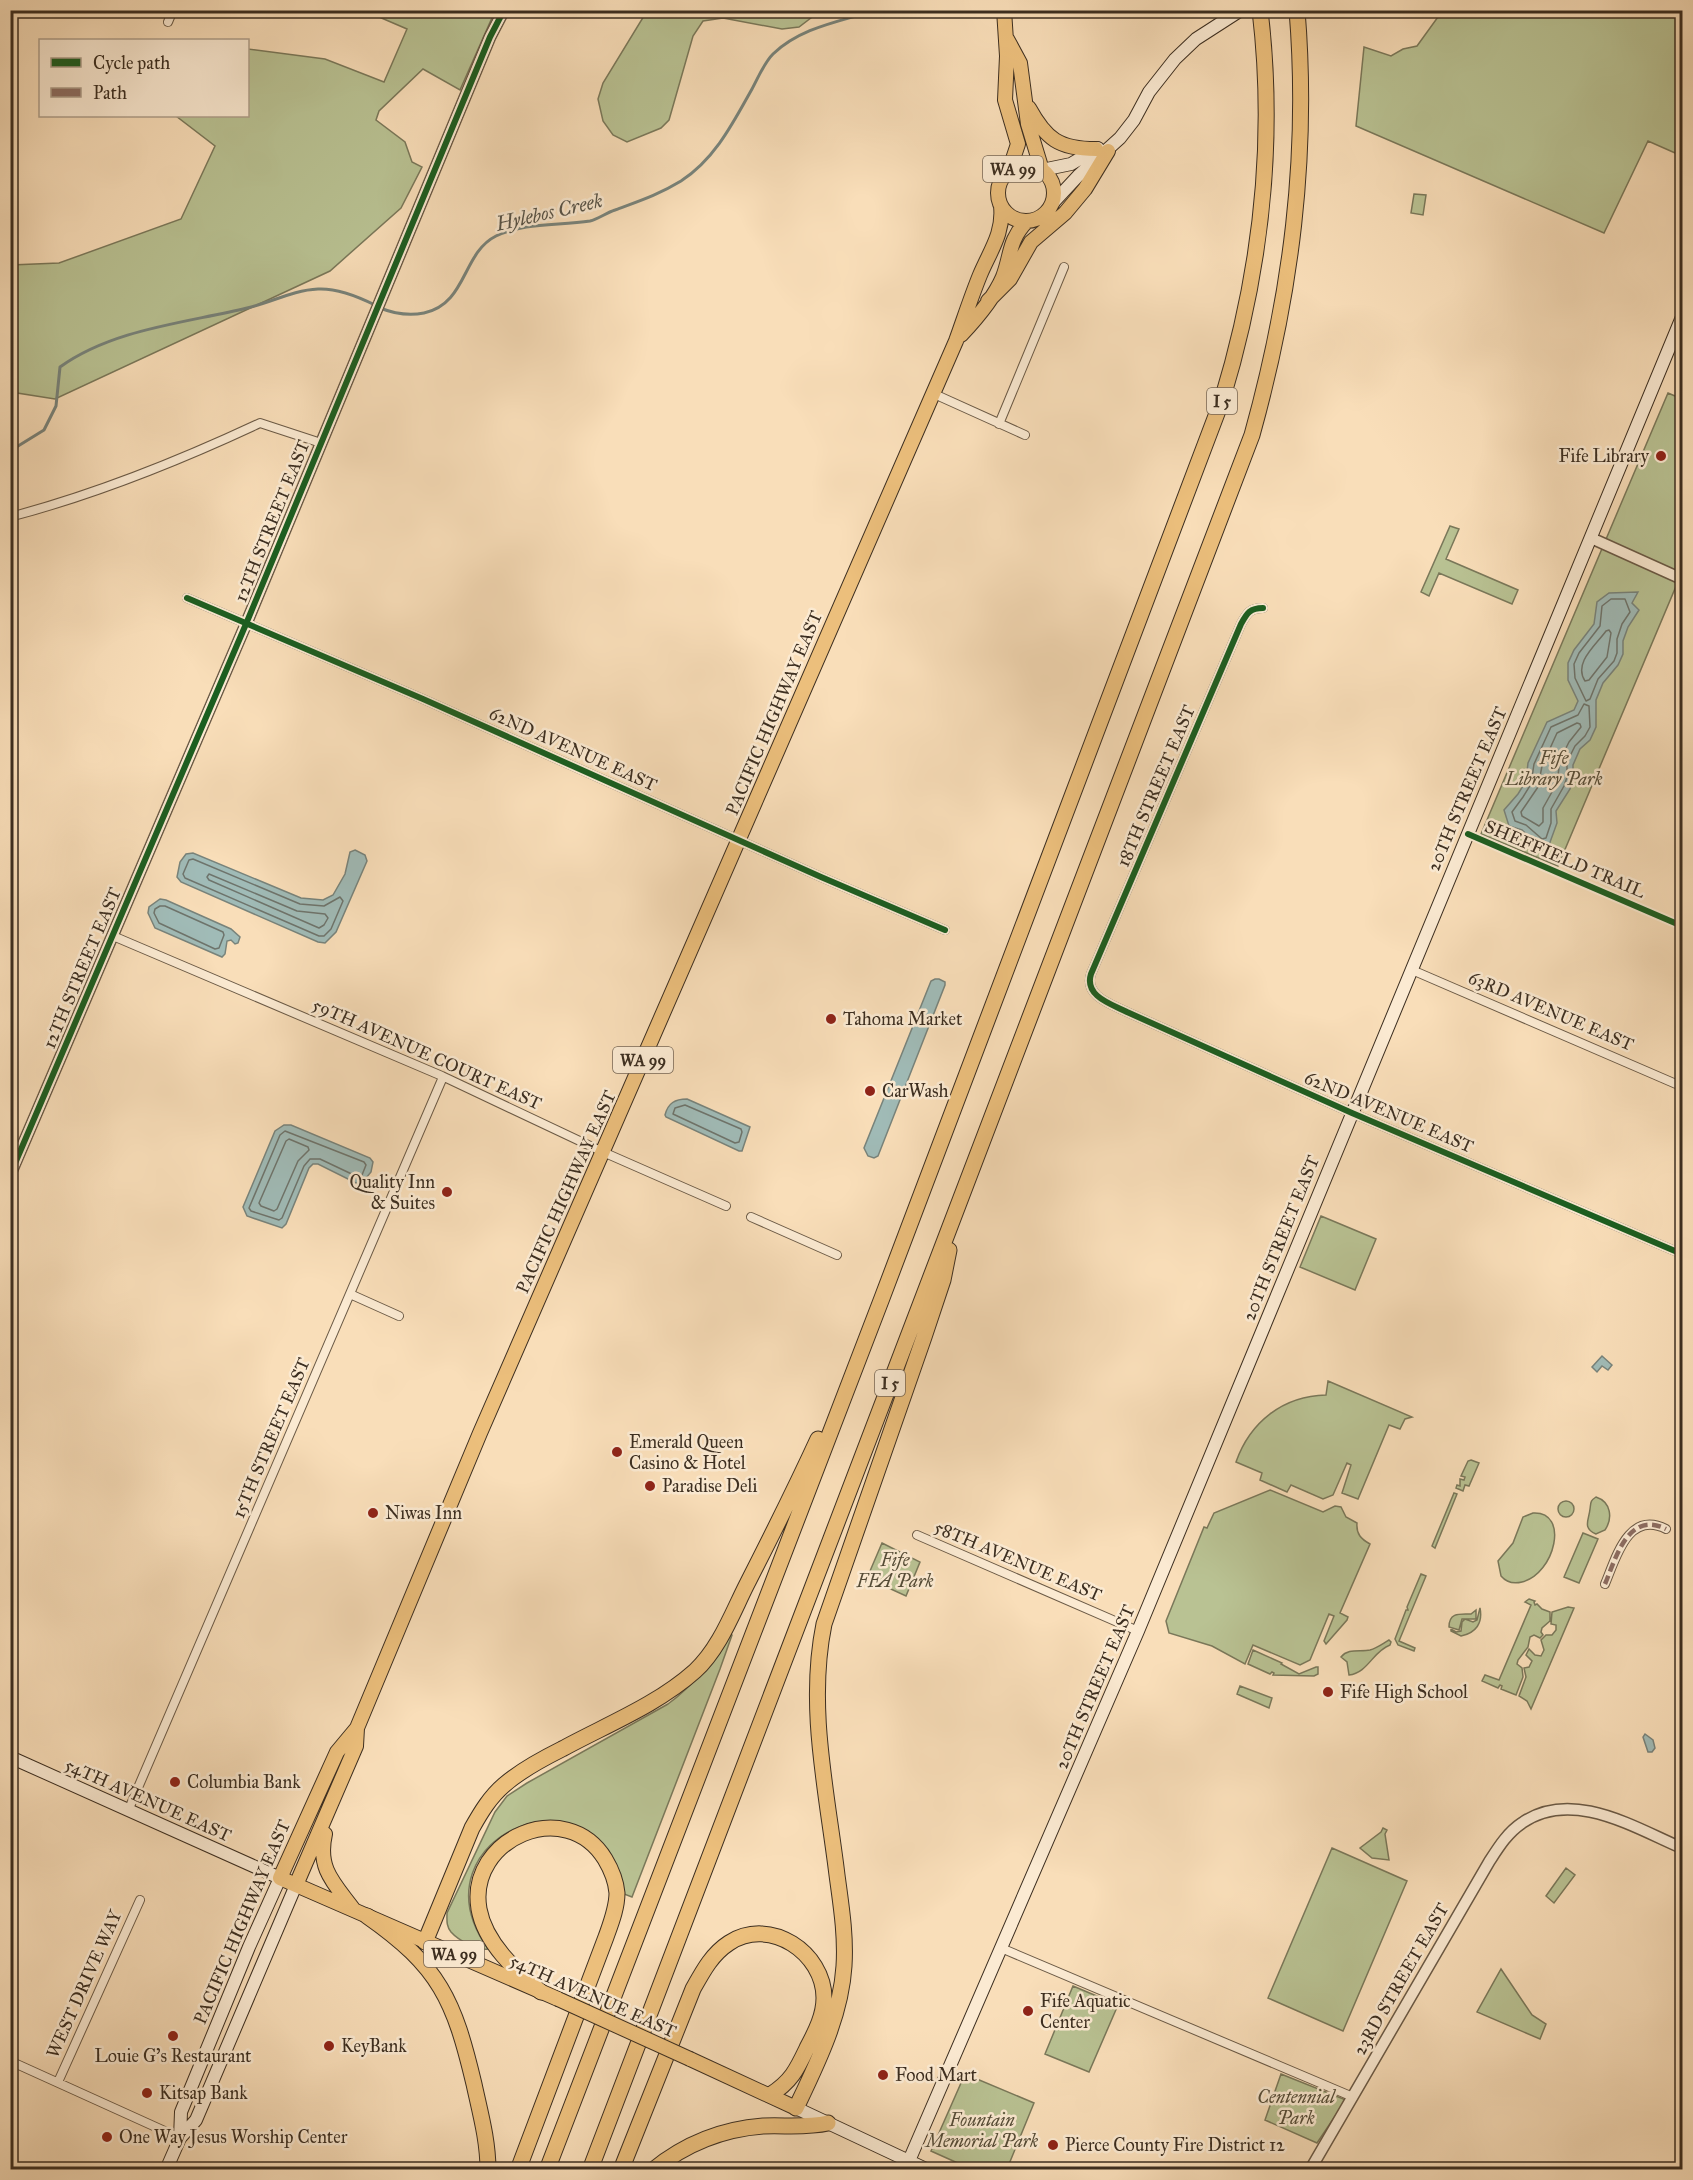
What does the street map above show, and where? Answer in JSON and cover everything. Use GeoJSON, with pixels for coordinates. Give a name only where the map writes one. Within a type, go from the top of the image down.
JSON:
{"type":"FeatureCollection","features":[{"type":"Feature","properties":{"kind":"highway","name":"I 5"},"geometry":{"type":"LineString","coordinates":[[547,2169],[882,1298],[1222,400],[1238,349],[1255,264],[1264,193],[1266,92],[1260,10]]}},
{"type":"Feature","properties":{"kind":"highway","name":"I 5"},"geometry":{"type":"LineString","coordinates":[[590,2169],[1244,457],[1264,394],[1289,270],[1297,207],[1299,45],[1296,10]]}},
{"type":"Feature","properties":{"kind":"highway"},"geometry":{"type":"LineString","coordinates":[[796,2108],[826,2040],[837,2004],[844,1968],[840,1899],[819,1724],[817,1684],[820,1645],[824,1624],[943,1280],[960,1201]]}},
{"type":"Feature","properties":{"kind":"highway"},"geometry":{"type":"LineString","coordinates":[[425,1942],[472,1828],[482,1811],[504,1785],[522,1771],[645,1705],[687,1677],[707,1658],[732,1615],[791,1497],[882,1298]]}},
{"type":"Feature","properties":{"kind":"highway"},"geometry":{"type":"LineString","coordinates":[[518,2169],[615,1912],[617,1894],[612,1872],[595,1846],[579,1836],[558,1829],[534,1830],[512,1838],[504,1844],[487,1864],[478,1896],[483,1922],[497,1947],[524,1978],[541,1992]]}},
{"type":"Feature","properties":{"kind":"highway"},"geometry":{"type":"LineString","coordinates":[[361,1914],[388,1932],[422,1961],[436,1979],[451,2006],[465,2048],[485,2131],[488,2169]]}},
{"type":"Feature","properties":{"kind":"highway"},"geometry":{"type":"LineString","coordinates":[[621,2169],[693,1989],[719,1950],[747,1935],[772,1935],[795,1945],[812,1961],[822,1984],[823,2010],[813,2036],[794,2076],[770,2095]]}},
{"type":"Feature","properties":{"kind":"highway"},"geometry":{"type":"LineString","coordinates":[[653,2169],[676,2153],[715,2135],[764,2126],[807,2127],[828,2123]]}},
{"type":"Feature","properties":{"kind":"main road","name":"WA 99"},"geometry":{"type":"LineString","coordinates":[[1004,10],[1005,100],[1018,144],[1009,171],[999,187],[1001,206],[1014,219],[1027,221],[1039,218],[1051,206],[1054,195],[1052,183],[1042,170],[1030,131],[1020,63],[1006,37]]}},
{"type":"Feature","properties":{"kind":"main road"},"geometry":{"type":"LineString","coordinates":[[1051,206],[1134,120],[1149,92],[1167,67],[1196,39],[1241,10]]}},
{"type":"Feature","properties":{"kind":"main road"},"geometry":{"type":"LineString","coordinates":[[1025,94],[1042,129],[1053,140],[1070,147],[1106,148]]}},
{"type":"Feature","properties":{"kind":"main road"},"geometry":{"type":"LineString","coordinates":[[1042,170],[1071,164],[1106,148]]}},
{"type":"Feature","properties":{"kind":"main road"},"geometry":{"type":"LineString","coordinates":[[988,301],[1010,279],[1031,242],[1065,213],[1085,189],[1106,148]]}},
{"type":"Feature","properties":{"kind":"main road","name":"WA 99"},"geometry":{"type":"LineString","coordinates":[[1009,171],[1026,165],[1042,170]]}},
{"type":"Feature","properties":{"kind":"main road","name":"PACIFIC HIGHWAY EAST"},"geometry":{"type":"LineString","coordinates":[[180,2138],[181,2112],[249,1947],[337,1752],[357,1728],[471,1453],[956,341],[1000,232],[1001,206]]}},
{"type":"Feature","properties":{"kind":"main road","name":"PACIFIC HIGHWAY EAST"},"geometry":{"type":"LineString","coordinates":[[956,341],[988,301],[1003,275],[1012,240],[1027,221]]}},
{"type":"Feature","properties":{"kind":"main road","name":"20TH STREET EAST"},"geometry":{"type":"LineString","coordinates":[[907,2165],[1138,1631],[1683,317]]}},
{"type":"Feature","properties":{"kind":"main road","name":"PACIFIC HIGHWAY EAST"},"geometry":{"type":"LineString","coordinates":[[166,2169],[180,2138],[196,2120],[356,1746],[357,1728]]}},
{"type":"Feature","properties":{"kind":"main road","name":"54TH AVENUE EAST"},"geometry":{"type":"LineString","coordinates":[[10,1757],[770,2095],[907,2165],[928,2169]]}},
{"type":"Feature","properties":{"kind":"main road"},"geometry":{"type":"LineString","coordinates":[[330,1806],[321,1850],[325,1869],[361,1914]]}},
{"type":"Feature","properties":{"kind":"street"},"geometry":{"type":"LineString","coordinates":[[168,22],[173,10]]}},
{"type":"Feature","properties":{"kind":"street","name":"12TH STREET EAST"},"geometry":{"type":"LineString","coordinates":[[10,1175],[246,624],[490,37],[504,10]]}},
{"type":"Feature","properties":{"kind":"street"},"geometry":{"type":"LineString","coordinates":[[999,424],[1064,267]]}},
{"type":"Feature","properties":{"kind":"street"},"geometry":{"type":"LineString","coordinates":[[932,393],[1025,435]]}},
{"type":"Feature","properties":{"kind":"street"},"geometry":{"type":"LineString","coordinates":[[10,517],[144,473],[260,423],[321,443]]}},
{"type":"Feature","properties":{"kind":"street"},"geometry":{"type":"LineString","coordinates":[[1591,538],[1683,579]]}},
{"type":"Feature","properties":{"kind":"street","name":"62ND AVENUE EAST"},"geometry":{"type":"LineString","coordinates":[[187,598],[450,710],[820,877],[945,930]]}},
{"type":"Feature","properties":{"kind":"street","name":"18TH STREET EAST"},"geometry":{"type":"LineString","coordinates":[[1090,987],[1091,974],[1241,624],[1247,613],[1254,608],[1263,608]]}},
{"type":"Feature","properties":{"kind":"street","name":"59TH AVENUE COURT EAST"},"geometry":{"type":"LineString","coordinates":[[113,936],[443,1077],[603,1152],[726,1206]]}},
{"type":"Feature","properties":{"kind":"street","name":"63RD AVENUE EAST"},"geometry":{"type":"LineString","coordinates":[[1412,970],[1676,1084]]}},
{"type":"Feature","properties":{"kind":"street","name":"62ND AVENUE EAST"},"geometry":{"type":"LineString","coordinates":[[1090,987],[1112,1004],[1353,1113],[1683,1254]]}},
{"type":"Feature","properties":{"kind":"street","name":"15TH STREET EAST"},"geometry":{"type":"LineString","coordinates":[[128,1811],[443,1077]]}},
{"type":"Feature","properties":{"kind":"street"},"geometry":{"type":"LineString","coordinates":[[751,1217],[837,1255]]}},
{"type":"Feature","properties":{"kind":"street"},"geometry":{"type":"LineString","coordinates":[[350,1294],[399,1316]]}},
{"type":"Feature","properties":{"kind":"street"},"geometry":{"type":"LineString","coordinates":[[1605,1584],[1621,1545],[1632,1532],[1649,1524],[1666,1529]]}},
{"type":"Feature","properties":{"kind":"street","name":"58TH AVENUE EAST"},"geometry":{"type":"LineString","coordinates":[[917,1535],[1138,1631]]}},
{"type":"Feature","properties":{"kind":"street","name":"23RD STREET EAST"},"geometry":{"type":"LineString","coordinates":[[1310,2169],[1489,1862],[1508,1836],[1521,1824],[1554,1811],[1590,1812],[1683,1848]]}},
{"type":"Feature","properties":{"kind":"street","name":"WEST DRIVE WAY"},"geometry":{"type":"LineString","coordinates":[[58,2082],[140,1900]]}},
{"type":"Feature","properties":{"kind":"street"},"geometry":{"type":"LineString","coordinates":[[1001,1948],[1353,2097]]}},
{"type":"Feature","properties":{"kind":"street"},"geometry":{"type":"LineString","coordinates":[[10,2061],[180,2138]]}},
{"type":"Feature","properties":{"kind":"green space"},"geometry":{"type":"Polygon","coordinates":[[[1443,10],[1682,11],[1682,156],[1648,141],[1604,233],[1356,126],[1364,47],[1391,56],[1403,49],[1417,46],[1443,10]]]}},
{"type":"Feature","properties":{"kind":"green space"},"geometry":{"type":"Polygon","coordinates":[[[375,11],[495,11],[460,90],[423,69],[379,111],[376,120],[405,142],[412,162],[422,167],[401,208],[330,271],[55,399],[11,392],[11,265],[59,263],[181,219],[215,146],[177,117],[249,117],[249,49],[325,59],[384,82],[407,29],[372,14],[375,11]]]}},
{"type":"Feature","properties":{"kind":"green space"},"geometry":{"type":"Polygon","coordinates":[[[647,11],[820,11],[799,27],[782,29],[723,18],[703,21],[693,36],[669,120],[661,128],[627,142],[613,135],[603,121],[598,99],[603,83],[647,11]]]}},
{"type":"Feature","properties":{"kind":"green space"},"geometry":{"type":"Polygon","coordinates":[[[1414,194],[1426,195],[1423,215],[1411,213],[1414,194]]]}},
{"type":"Feature","properties":{"kind":"green space","name":"Fife Library Park"},"geometry":{"type":"Polygon","coordinates":[[[1668,393],[1682,399],[1682,572],[1558,866],[1481,834],[1668,393]]]}},
{"type":"Feature","properties":{"kind":"green space"},"geometry":{"type":"Polygon","coordinates":[[[1450,526],[1459,529],[1446,559],[1518,590],[1512,604],[1439,573],[1429,596],[1421,592],[1450,526]]]}},
{"type":"Feature","properties":{"kind":"green space"},"geometry":{"type":"Polygon","coordinates":[[[1321,1216],[1376,1239],[1355,1290],[1300,1267],[1321,1216]]]}},
{"type":"Feature","properties":{"kind":"green space"},"geometry":{"type":"Polygon","coordinates":[[[1328,1381],[1412,1417],[1405,1419],[1400,1429],[1389,1425],[1358,1499],[1342,1493],[1351,1465],[1347,1463],[1333,1495],[1323,1499],[1291,1485],[1287,1492],[1260,1480],[1262,1473],[1236,1462],[1242,1448],[1259,1423],[1282,1406],[1296,1400],[1326,1395],[1328,1381]]]}},
{"type":"Feature","properties":{"kind":"green space"},"geometry":{"type":"Polygon","coordinates":[[[1468,1461],[1479,1463],[1469,1486],[1465,1485],[1463,1491],[1456,1488],[1457,1485],[1460,1486],[1460,1479],[1464,1480],[1465,1477],[1461,1476],[1468,1461]]]}},
{"type":"Feature","properties":{"kind":"green space"},"geometry":{"type":"Polygon","coordinates":[[[1270,1490],[1323,1512],[1335,1506],[1341,1507],[1346,1517],[1357,1523],[1360,1536],[1370,1544],[1340,1613],[1348,1617],[1347,1620],[1326,1644],[1324,1641],[1334,1616],[1329,1614],[1310,1660],[1300,1665],[1253,1645],[1245,1664],[1212,1646],[1169,1633],[1166,1621],[1204,1527],[1207,1528],[1214,1513],[1270,1490]]]}},
{"type":"Feature","properties":{"kind":"green space"},"geometry":{"type":"Polygon","coordinates":[[[1454,1493],[1457,1494],[1435,1548],[1432,1546],[1454,1493]]]}},
{"type":"Feature","properties":{"kind":"green space"},"geometry":{"type":"Polygon","coordinates":[[[1596,1497],[1608,1506],[1610,1516],[1605,1530],[1596,1534],[1589,1529],[1587,1523],[1591,1502],[1596,1497]]]}},
{"type":"Feature","properties":{"kind":"green space"},"geometry":{"type":"Polygon","coordinates":[[[1563,1501],[1569,1501],[1574,1509],[1572,1515],[1563,1517],[1558,1512],[1558,1506],[1563,1501]]]}},
{"type":"Feature","properties":{"kind":"green space"},"geometry":{"type":"Polygon","coordinates":[[[1533,1513],[1545,1515],[1552,1522],[1554,1544],[1550,1556],[1543,1568],[1533,1577],[1519,1583],[1508,1582],[1501,1576],[1498,1561],[1513,1543],[1523,1517],[1533,1513]]]}},
{"type":"Feature","properties":{"kind":"green space"},"geometry":{"type":"Polygon","coordinates":[[[1583,1533],[1598,1539],[1579,1583],[1564,1577],[1583,1533]]]}},
{"type":"Feature","properties":{"kind":"green space","name":"Fife FFA Park"},"geometry":{"type":"Polygon","coordinates":[[[882,1543],[920,1562],[906,1596],[867,1578],[882,1543]]]}},
{"type":"Feature","properties":{"kind":"green space"},"geometry":{"type":"Polygon","coordinates":[[[1421,1574],[1426,1576],[1399,1641],[1415,1648],[1414,1651],[1398,1645],[1395,1639],[1421,1574]]]}},
{"type":"Feature","properties":{"kind":"green space"},"geometry":{"type":"Polygon","coordinates":[[[1529,1599],[1535,1601],[1535,1605],[1550,1612],[1550,1621],[1542,1628],[1543,1635],[1540,1638],[1534,1635],[1530,1637],[1528,1647],[1518,1660],[1517,1664],[1522,1668],[1523,1677],[1516,1695],[1501,1689],[1500,1685],[1498,1688],[1482,1681],[1485,1675],[1499,1680],[1531,1605],[1525,1602],[1529,1599]]]}},
{"type":"Feature","properties":{"kind":"green space"},"geometry":{"type":"Polygon","coordinates":[[[1568,1607],[1574,1608],[1531,1709],[1527,1701],[1519,1696],[1526,1677],[1524,1668],[1529,1667],[1532,1661],[1526,1655],[1529,1649],[1535,1655],[1541,1656],[1544,1650],[1541,1640],[1546,1635],[1552,1635],[1556,1630],[1556,1625],[1551,1624],[1552,1612],[1568,1607]]]}},
{"type":"Feature","properties":{"kind":"green space"},"geometry":{"type":"Polygon","coordinates":[[[1480,1608],[1479,1623],[1474,1630],[1461,1636],[1451,1631],[1451,1629],[1456,1632],[1461,1631],[1462,1622],[1465,1619],[1473,1622],[1477,1620],[1480,1608]]]}},
{"type":"Feature","properties":{"kind":"green space"},"geometry":{"type":"Polygon","coordinates":[[[1476,1610],[1476,1619],[1462,1619],[1459,1630],[1449,1627],[1453,1616],[1471,1614],[1476,1610]]]}},
{"type":"Feature","properties":{"kind":"green space"},"geometry":{"type":"Polygon","coordinates":[[[730,1634],[732,1635],[720,1669],[632,1897],[624,1894],[609,1852],[582,1828],[550,1821],[518,1827],[490,1846],[472,1873],[470,1909],[488,1949],[474,1947],[454,1935],[448,1927],[447,1913],[495,1812],[507,1796],[668,1704],[702,1672],[730,1634]]]}},
{"type":"Feature","properties":{"kind":"green space"},"geometry":{"type":"Polygon","coordinates":[[[1389,1640],[1390,1645],[1379,1652],[1366,1666],[1349,1675],[1347,1662],[1341,1657],[1344,1654],[1351,1651],[1370,1650],[1389,1640]]]}},
{"type":"Feature","properties":{"kind":"green space"},"geometry":{"type":"Polygon","coordinates":[[[1253,1650],[1282,1663],[1299,1674],[1318,1667],[1318,1674],[1314,1676],[1273,1675],[1272,1672],[1270,1674],[1248,1664],[1253,1650]]]}},
{"type":"Feature","properties":{"kind":"green space"},"geometry":{"type":"Polygon","coordinates":[[[1240,1686],[1272,1698],[1269,1708],[1237,1694],[1240,1686]]]}},
{"type":"Feature","properties":{"kind":"green space"},"geometry":{"type":"Polygon","coordinates":[[[1383,1828],[1387,1830],[1385,1834],[1389,1860],[1372,1858],[1360,1848],[1383,1828]]]}},
{"type":"Feature","properties":{"kind":"green space"},"geometry":{"type":"Polygon","coordinates":[[[1332,1848],[1407,1881],[1343,2031],[1268,1998],[1332,1848]]]}},
{"type":"Feature","properties":{"kind":"green space"},"geometry":{"type":"Polygon","coordinates":[[[1566,1868],[1575,1875],[1554,1903],[1546,1896],[1566,1868]]]}},
{"type":"Feature","properties":{"kind":"green space"},"geometry":{"type":"Polygon","coordinates":[[[1501,1969],[1532,2015],[1546,2024],[1540,2039],[1477,2012],[1501,1969]]]}},
{"type":"Feature","properties":{"kind":"green space"},"geometry":{"type":"Polygon","coordinates":[[[1073,1986],[1118,2005],[1089,2072],[1045,2054],[1073,1986]]]}},
{"type":"Feature","properties":{"kind":"green space","name":"Fountain Memorial Park"},"geometry":{"type":"Polygon","coordinates":[[[965,2074],[1034,2103],[1007,2169],[971,2169],[931,2151],[965,2074]]]}},
{"type":"Feature","properties":{"kind":"green space","name":"Centennial Park"},"geometry":{"type":"Polygon","coordinates":[[[1281,2074],[1346,2100],[1317,2143],[1265,2120],[1281,2074]]]}},
{"type":"Feature","properties":{"kind":"water"},"geometry":{"type":"Polygon","coordinates":[[[1638,592],[1632,603],[1639,610],[1628,627],[1623,641],[1623,654],[1618,665],[1603,683],[1596,700],[1596,727],[1590,740],[1580,749],[1573,765],[1570,789],[1556,811],[1557,823],[1549,845],[1541,848],[1522,830],[1509,826],[1504,810],[1526,781],[1528,763],[1547,722],[1574,710],[1578,701],[1568,680],[1568,663],[1574,650],[1594,624],[1597,602],[1609,593],[1638,592]]]}},
{"type":"Feature","properties":{"kind":"water"},"geometry":{"type":"Polygon","coordinates":[[[355,850],[365,855],[367,861],[336,932],[325,943],[318,942],[181,882],[177,877],[180,862],[186,854],[193,853],[301,898],[323,900],[333,895],[345,874],[350,852],[355,850]]]}},
{"type":"Feature","properties":{"kind":"water"},"geometry":{"type":"Polygon","coordinates":[[[160,899],[231,929],[240,937],[238,943],[227,941],[225,954],[222,957],[155,928],[148,913],[149,907],[160,899]]]}},
{"type":"Feature","properties":{"kind":"water"},"geometry":{"type":"Polygon","coordinates":[[[935,979],[945,982],[945,985],[878,1156],[874,1158],[868,1156],[864,1148],[931,981],[935,979]]]}},
{"type":"Feature","properties":{"kind":"water"},"geometry":{"type":"Polygon","coordinates":[[[687,1099],[750,1127],[742,1151],[666,1117],[668,1107],[679,1100],[687,1099]]]}},
{"type":"Feature","properties":{"kind":"water"},"geometry":{"type":"Polygon","coordinates":[[[284,1125],[291,1125],[370,1158],[373,1162],[371,1172],[362,1183],[356,1183],[318,1164],[313,1164],[309,1168],[286,1224],[282,1228],[247,1216],[243,1207],[275,1131],[284,1125]]]}},
{"type":"Feature","properties":{"kind":"water"},"geometry":{"type":"Polygon","coordinates":[[[1602,1356],[1612,1365],[1608,1370],[1602,1366],[1597,1372],[1592,1367],[1602,1356]]]}},
{"type":"Feature","properties":{"kind":"water"},"geometry":{"type":"Polygon","coordinates":[[[1645,1734],[1653,1740],[1655,1748],[1652,1752],[1648,1752],[1643,1737],[1645,1734]]]}},
{"type":"Feature","properties":{"kind":"waterway","name":"Hylebos Creek"},"geometry":{"type":"LineString","coordinates":[[380,308],[397,313],[413,314],[438,308],[449,300],[457,289],[476,254],[496,236],[530,226],[590,221],[656,194],[681,181],[704,162],[722,140],[773,54],[804,33],[869,10]]}},
{"type":"Feature","properties":{"kind":"waterway","name":"Hylebos Creek"},"geometry":{"type":"LineString","coordinates":[[10,451],[44,430],[56,406],[60,367],[103,344],[150,329],[247,308],[309,290],[340,291],[375,305]]}},
{"type":"Feature","properties":{"kind":"marked path"},"geometry":{"type":"LineString","coordinates":[[1605,1584],[1619,1550],[1633,1531],[1642,1526],[1653,1525],[1666,1529]]}},
{"type":"Feature","properties":{"kind":"cycle path"},"geometry":{"type":"LineString","coordinates":[[10,1175],[246,624],[490,37],[504,10]]}},
{"type":"Feature","properties":{"kind":"cycle path"},"geometry":{"type":"LineString","coordinates":[[187,598],[423,699],[945,930]]}},
{"type":"Feature","properties":{"kind":"cycle path"},"geometry":{"type":"LineString","coordinates":[[1263,608],[1249,612],[1241,624],[1091,974],[1091,988],[1100,998],[1127,1012],[1352,1113],[1682,1254]]}},
{"type":"Feature","properties":{"kind":"cycle path","name":"SHEFFIELD TRAIL"},"geometry":{"type":"LineString","coordinates":[[1468,834],[1682,926]]}},
{"type":"Feature","properties":{"kind":"place","name":"Fife Library"},"geometry":{"type":"Point","coordinates":[1661,456]}},
{"type":"Feature","properties":{"kind":"place","name":"Tahoma Market"},"geometry":{"type":"Point","coordinates":[831,1019]}},
{"type":"Feature","properties":{"kind":"place","name":"CarWash"},"geometry":{"type":"Point","coordinates":[870,1091]}},
{"type":"Feature","properties":{"kind":"place","name":"Quality Inn & Suites"},"geometry":{"type":"Point","coordinates":[447,1192]}},
{"type":"Feature","properties":{"kind":"place","name":"Emerald Queen Casino & Hotel"},"geometry":{"type":"Point","coordinates":[617,1452]}},
{"type":"Feature","properties":{"kind":"place","name":"Paradise Deli"},"geometry":{"type":"Point","coordinates":[650,1486]}},
{"type":"Feature","properties":{"kind":"place","name":"Niwas Inn"},"geometry":{"type":"Point","coordinates":[373,1513]}},
{"type":"Feature","properties":{"kind":"place","name":"Fife High School"},"geometry":{"type":"Point","coordinates":[1328,1692]}},
{"type":"Feature","properties":{"kind":"place","name":"Columbia Bank"},"geometry":{"type":"Point","coordinates":[175,1782]}},
{"type":"Feature","properties":{"kind":"place","name":"Fife Aquatic Center"},"geometry":{"type":"Point","coordinates":[1028,2011]}},
{"type":"Feature","properties":{"kind":"place","name":"Louie G’s Restaurant"},"geometry":{"type":"Point","coordinates":[173,2036]}},
{"type":"Feature","properties":{"kind":"place","name":"KeyBank"},"geometry":{"type":"Point","coordinates":[329,2046]}},
{"type":"Feature","properties":{"kind":"place","name":"Food Mart"},"geometry":{"type":"Point","coordinates":[883,2075]}},
{"type":"Feature","properties":{"kind":"place","name":"Kitsap Bank"},"geometry":{"type":"Point","coordinates":[147,2093]}},
{"type":"Feature","properties":{"kind":"place","name":"One Way Jesus Worship Center"},"geometry":{"type":"Point","coordinates":[107,2137]}},
{"type":"Feature","properties":{"kind":"place","name":"Pierce County Fire District 12"},"geometry":{"type":"Point","coordinates":[1053,2145]}}]}
